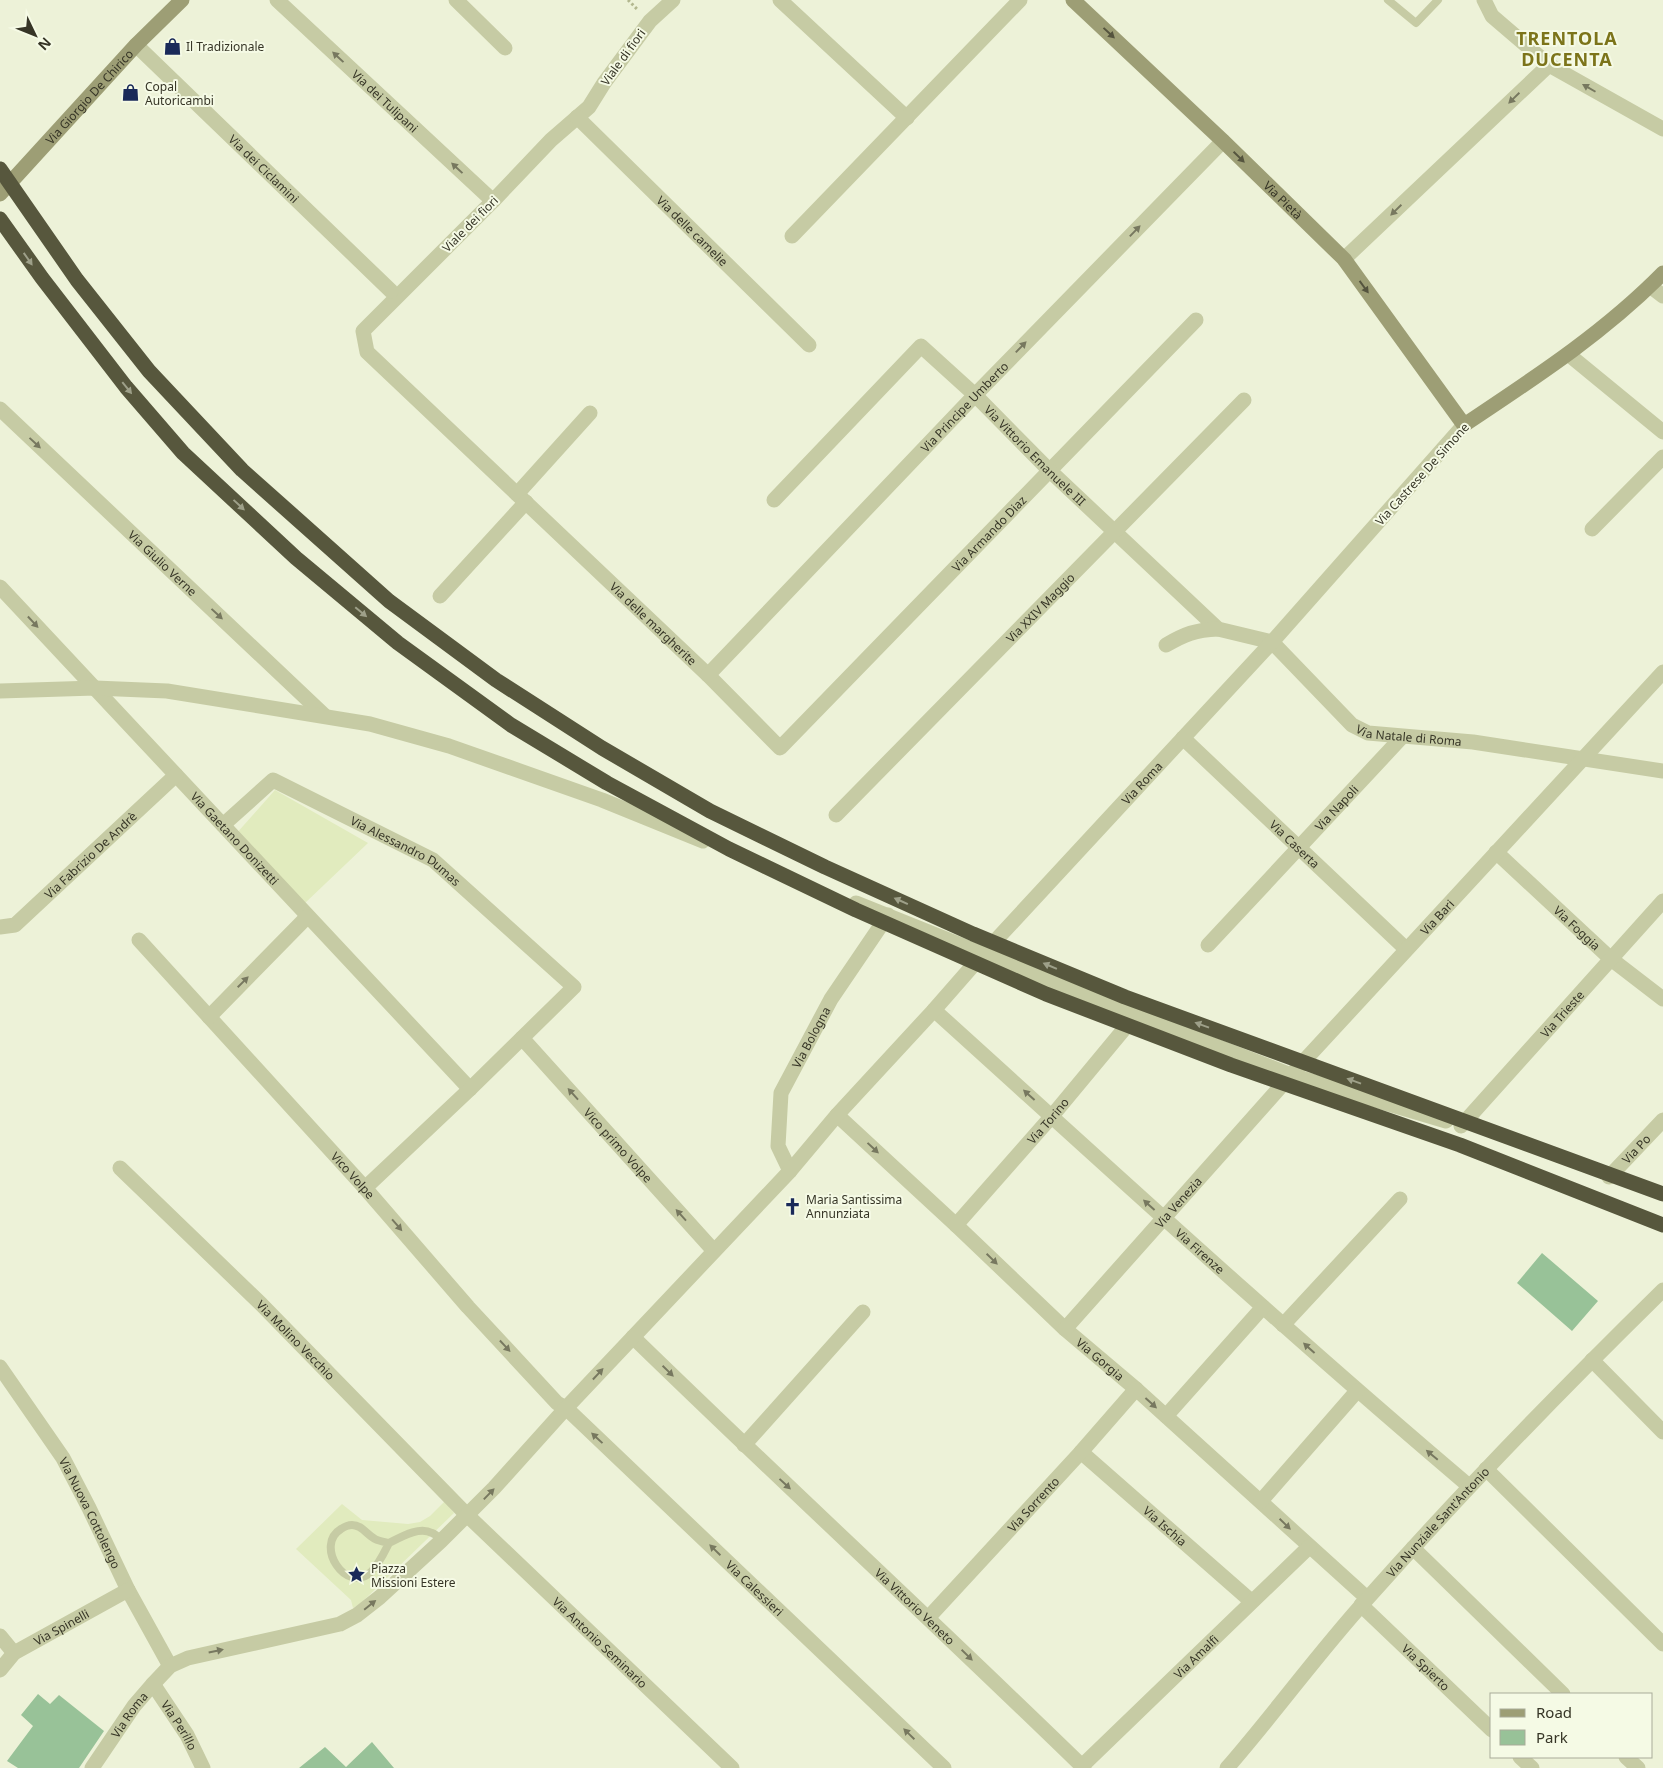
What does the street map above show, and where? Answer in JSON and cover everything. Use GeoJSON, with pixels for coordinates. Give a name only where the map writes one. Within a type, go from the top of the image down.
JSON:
{"type":"FeatureCollection","features":[{"type":"Feature","properties":{"kind":"highway"},"geometry":{"type":"LineString","coordinates":[[0,169],[77,280],[149,371],[242,470],[389,601],[496,680],[602,748],[710,811],[825,867],[973,934],[1125,997],[1663,1195]]}},
{"type":"Feature","properties":{"kind":"highway"},"geometry":{"type":"LineString","coordinates":[[0,219],[42,278],[126,387],[177,446],[289,552],[405,648],[512,725],[607,783],[737,853],[856,910],[1046,994],[1231,1065],[1460,1145],[1663,1225]]}},
{"type":"Feature","properties":{"kind":"street","name":"Via Giorgio De Chirico"},"geometry":{"type":"LineString","coordinates":[[0,194],[136,45],[182,0]]}},
{"type":"Feature","properties":{"kind":"street","name":"Via dei Tulipani"},"geometry":{"type":"LineString","coordinates":[[278,0],[493,201]]}},
{"type":"Feature","properties":{"kind":"street"},"geometry":{"type":"LineString","coordinates":[[456,0],[505,48]]}},
{"type":"Feature","properties":{"kind":"street","name":"Viale di fiori"},"geometry":{"type":"LineString","coordinates":[[577,117],[589,107],[604,83],[650,21],[673,0]]}},
{"type":"Feature","properties":{"kind":"street"},"geometry":{"type":"LineString","coordinates":[[780,0],[906,118]]}},
{"type":"Feature","properties":{"kind":"street"},"geometry":{"type":"LineString","coordinates":[[792,236],[1020,0]]}},
{"type":"Feature","properties":{"kind":"street","name":"Via Pietà"},"geometry":{"type":"LineString","coordinates":[[1073,0],[1223,141],[1344,259],[1464,426]]}},
{"type":"Feature","properties":{"kind":"street"},"geometry":{"type":"LineString","coordinates":[[1484,0],[1492,16],[1549,65],[1663,129]]}},
{"type":"Feature","properties":{"kind":"street","name":"Via dei Ciclamini"},"geometry":{"type":"LineString","coordinates":[[136,45],[391,291]]}},
{"type":"Feature","properties":{"kind":"street"},"geometry":{"type":"LineString","coordinates":[[1344,259],[1549,65]]}},
{"type":"Feature","properties":{"kind":"street","name":"Viale dei fiori"},"geometry":{"type":"LineString","coordinates":[[363,331],[551,140],[577,117]]}},
{"type":"Feature","properties":{"kind":"street","name":"Via delle camelie"},"geometry":{"type":"LineString","coordinates":[[577,117],[809,345]]}},
{"type":"Feature","properties":{"kind":"street","name":"Via Principe Umberto"},"geometry":{"type":"LineString","coordinates":[[708,675],[975,394],[1223,141]]}},
{"type":"Feature","properties":{"kind":"street","name":"Via Castrese De Simone"},"geometry":{"type":"LineString","coordinates":[[1272,642],[1464,426],[1549,369],[1613,320],[1663,273]]}},
{"type":"Feature","properties":{"kind":"street"},"geometry":{"type":"LineString","coordinates":[[1650,286],[1663,296]]}},
{"type":"Feature","properties":{"kind":"street","name":"Via Armando Diaz"},"geometry":{"type":"LineString","coordinates":[[780,748],[1196,320]]}},
{"type":"Feature","properties":{"kind":"street","name":"Via delle margherite"},"geometry":{"type":"LineString","coordinates":[[363,331],[367,352],[708,675],[780,748]]}},
{"type":"Feature","properties":{"kind":"street","name":"Via Vittorio Emanuele III"},"geometry":{"type":"LineString","coordinates":[[774,500],[922,346],[975,394],[1049,470],[1218,630]]}},
{"type":"Feature","properties":{"kind":"street"},"geometry":{"type":"LineString","coordinates":[[1568,354],[1663,432]]}},
{"type":"Feature","properties":{"kind":"street","name":"Via XXIV Maggio"},"geometry":{"type":"LineString","coordinates":[[836,815],[1244,400]]}},
{"type":"Feature","properties":{"kind":"street","name":"Via Giulio Verne"},"geometry":{"type":"LineString","coordinates":[[0,409],[325,716]]}},
{"type":"Feature","properties":{"kind":"street"},"geometry":{"type":"LineString","coordinates":[[440,596],[590,413]]}},
{"type":"Feature","properties":{"kind":"street"},"geometry":{"type":"LineString","coordinates":[[1592,529],[1663,456]]}},
{"type":"Feature","properties":{"kind":"street","name":"Via Gaetano Donizetti"},"geometry":{"type":"LineString","coordinates":[[0,587],[470,1089]]}},
{"type":"Feature","properties":{"kind":"street"},"geometry":{"type":"LineString","coordinates":[[1166,645],[1181,636],[1200,630],[1218,630],[1272,642]]}},
{"type":"Feature","properties":{"kind":"street","name":"Via Natale di Roma"},"geometry":{"type":"LineString","coordinates":[[1272,642],[1352,725],[1368,733],[1473,742],[1663,771]]}},
{"type":"Feature","properties":{"kind":"street","name":"Via Roma"},"geometry":{"type":"LineString","coordinates":[[92,1768],[134,1706],[170,1666],[188,1658],[340,1624],[357,1615],[380,1597],[468,1516],[566,1408],[790,1171],[837,1115],[934,1010],[982,954],[1272,642]]}},
{"type":"Feature","properties":{"kind":"street"},"geometry":{"type":"LineString","coordinates":[[1581,759],[1663,672]]}},
{"type":"Feature","properties":{"kind":"street"},"geometry":{"type":"LineString","coordinates":[[0,691],[95,688],[166,691],[370,724],[449,746],[602,800],[982,954],[1291,1075],[1461,1126],[1663,1195]]}},
{"type":"Feature","properties":{"kind":"street","name":"Via Napoli"},"geometry":{"type":"LineString","coordinates":[[1208,945],[1402,737]]}},
{"type":"Feature","properties":{"kind":"street","name":"Via Caserta"},"geometry":{"type":"LineString","coordinates":[[1183,738],[1406,949]]}},
{"type":"Feature","properties":{"kind":"street","name":"Via Bari"},"geometry":{"type":"LineString","coordinates":[[1291,1075],[1581,759]]}},
{"type":"Feature","properties":{"kind":"street","name":"Via Fabrizio De Andrè"},"geometry":{"type":"LineString","coordinates":[[0,927],[15,925],[176,775]]}},
{"type":"Feature","properties":{"kind":"street","name":"Via Alessandro Dumas"},"geometry":{"type":"LineString","coordinates":[[223,825],[273,780],[432,860],[574,988],[522,1038]]}},
{"type":"Feature","properties":{"kind":"street","name":"Via Foggia"},"geometry":{"type":"LineString","coordinates":[[1496,852],[1611,959],[1663,999]]}},
{"type":"Feature","properties":{"kind":"street","name":"Via Trieste"},"geometry":{"type":"LineString","coordinates":[[1461,1126],[1663,901]]}},
{"type":"Feature","properties":{"kind":"street","name":"Via Bologna"},"geometry":{"type":"LineString","coordinates":[[790,1171],[778,1146],[781,1092],[831,998],[888,915]]}},
{"type":"Feature","properties":{"kind":"street"},"geometry":{"type":"LineString","coordinates":[[209,1017],[308,917]]}},
{"type":"Feature","properties":{"kind":"street","name":"Vico Volpe"},"geometry":{"type":"LineString","coordinates":[[139,940],[365,1188],[475,1314],[557,1403],[566,1408]]}},
{"type":"Feature","properties":{"kind":"street","name":"Via Firenze"},"geometry":{"type":"LineString","coordinates":[[934,1010],[1357,1392],[1469,1486]]}},
{"type":"Feature","properties":{"kind":"street","name":"Via Torino"},"geometry":{"type":"LineString","coordinates":[[956,1224],[1052,1116],[1136,1015]]}},
{"type":"Feature","properties":{"kind":"street"},"geometry":{"type":"LineString","coordinates":[[365,1188],[522,1038]]}},
{"type":"Feature","properties":{"kind":"street","name":"Vico primo Volpe"},"geometry":{"type":"LineString","coordinates":[[522,1038],[714,1252]]}},
{"type":"Feature","properties":{"kind":"street","name":"Via Venezia"},"geometry":{"type":"LineString","coordinates":[[1065,1329],[1291,1075]]}},
{"type":"Feature","properties":{"kind":"street","name":"Via Gorgia"},"geometry":{"type":"LineString","coordinates":[[837,1115],[956,1224],[1065,1329],[1136,1389],[1261,1502],[1364,1602]]}},
{"type":"Feature","properties":{"kind":"street","name":"Via Po"},"geometry":{"type":"LineString","coordinates":[[1609,1178],[1663,1120]]}},
{"type":"Feature","properties":{"kind":"street","name":"Via Molino Vecchio"},"geometry":{"type":"LineString","coordinates":[[120,1168],[261,1304],[468,1516]]}},
{"type":"Feature","properties":{"kind":"street"},"geometry":{"type":"LineString","coordinates":[[1283,1325],[1400,1199]]}},
{"type":"Feature","properties":{"kind":"street","name":"Via Nunziale Sant'Antonio"},"geometry":{"type":"LineString","coordinates":[[1236,1765],[1364,1602],[1469,1486],[1663,1290]]}},
{"type":"Feature","properties":{"kind":"street"},"geometry":{"type":"LineString","coordinates":[[1166,1416],[1263,1307]]}},
{"type":"Feature","properties":{"kind":"street"},"geometry":{"type":"LineString","coordinates":[[744,1445],[863,1312]]}},
{"type":"Feature","properties":{"kind":"street","name":"Via Vittorio Veneto"},"geometry":{"type":"LineString","coordinates":[[633,1338],[1083,1767]]}},
{"type":"Feature","properties":{"kind":"street"},"geometry":{"type":"LineString","coordinates":[[1592,1360],[1663,1432]]}},
{"type":"Feature","properties":{"kind":"street","name":"Via Nuova Cottolengo"},"geometry":{"type":"LineString","coordinates":[[0,1367],[63,1458],[128,1590],[170,1666]]}},
{"type":"Feature","properties":{"kind":"street","name":"Via Sorrento"},"geometry":{"type":"LineString","coordinates":[[928,1618],[1081,1452],[1136,1389]]}},
{"type":"Feature","properties":{"kind":"street"},"geometry":{"type":"LineString","coordinates":[[1261,1502],[1357,1392]]}},
{"type":"Feature","properties":{"kind":"street","name":"Via Calessieri"},"geometry":{"type":"LineString","coordinates":[[566,1408],[944,1768]]}},
{"type":"Feature","properties":{"kind":"street","name":"Via Ischia"},"geometry":{"type":"LineString","coordinates":[[1081,1452],[1251,1601]]}},
{"type":"Feature","properties":{"kind":"street"},"geometry":{"type":"LineString","coordinates":[[1486,1469],[1663,1644]]}},
{"type":"Feature","properties":{"kind":"street","name":"Via Antonio Seminario"},"geometry":{"type":"LineString","coordinates":[[468,1516],[732,1768]]}},
{"type":"Feature","properties":{"kind":"street","name":"Via Amalfi"},"geometry":{"type":"LineString","coordinates":[[1083,1767],[1251,1601],[1309,1547]]}},
{"type":"Feature","properties":{"kind":"street"},"geometry":{"type":"LineString","coordinates":[[1413,1548],[1562,1693]]}},
{"type":"Feature","properties":{"kind":"street","name":"Via Spinelli"},"geometry":{"type":"LineString","coordinates":[[0,1670],[14,1652],[128,1590]]}},
{"type":"Feature","properties":{"kind":"street","name":"Via Spierto"},"geometry":{"type":"LineString","coordinates":[[1364,1602],[1490,1728]]}},
{"type":"Feature","properties":{"kind":"street"},"geometry":{"type":"LineString","coordinates":[[0,1636],[14,1652]]}},
{"type":"Feature","properties":{"kind":"street","name":"Via Perillo"},"geometry":{"type":"LineString","coordinates":[[153,1684],[187,1735],[203,1768]]}},
{"type":"Feature","properties":{"kind":"street"},"geometry":{"type":"LineString","coordinates":[[1521,1758],[1532,1768]]}},
{"type":"Feature","properties":{"kind":"street"},"geometry":{"type":"LineString","coordinates":[[1627,1758],[1638,1768]]}},
{"type":"Feature","properties":{"kind":"lane"},"geometry":{"type":"LineString","coordinates":[[1388,0],[1416,23],[1438,0]]}},
{"type":"Feature","properties":{"kind":"lane"},"geometry":{"type":"LineString","coordinates":[[390,1543],[375,1539],[360,1527],[350,1525],[339,1530],[332,1539],[331,1553],[335,1564],[342,1573],[353,1578],[369,1574],[377,1565],[390,1543],[407,1534],[425,1531],[434,1533],[441,1541]]}},
{"type":"Feature","properties":{"kind":"green space"},"geometry":{"type":"Polygon","coordinates":[[[1542,1253],[1598,1301],[1572,1331],[1517,1283],[1542,1253]]]}},
{"type":"Feature","properties":{"kind":"green space"},"geometry":{"type":"Polygon","coordinates":[[[38,1694],[50,1704],[59,1695],[104,1731],[79,1768],[18,1768],[7,1761],[33,1726],[21,1715],[38,1694]]]}},
{"type":"Feature","properties":{"kind":"green space"},"geometry":{"type":"Polygon","coordinates":[[[372,1742],[394,1768],[299,1768],[325,1747],[346,1767],[372,1742]]]}},
{"type":"Feature","properties":{"kind":"shaded area"},"geometry":{"type":"Polygon","coordinates":[[[275,790],[368,843],[304,904],[235,835],[275,790]]]}},
{"type":"Feature","properties":{"kind":"shaded area","name":"Piazza Missioni Estere"},"geometry":{"type":"Polygon","coordinates":[[[445,1501],[454,1513],[361,1603],[353,1608],[351,1600],[296,1549],[342,1504],[362,1520],[408,1524],[420,1522],[430,1516],[445,1501]]]}},
{"type":"Feature","properties":{"kind":"place","name":"Il Tradizionale"},"geometry":{"type":"Point","coordinates":[172,46]}},
{"type":"Feature","properties":{"kind":"place","name":"Copal Autoricambi"},"geometry":{"type":"Point","coordinates":[131,93]}},
{"type":"Feature","properties":{"kind":"place","name":"Maria Santissima Annunziata"},"geometry":{"type":"Point","coordinates":[792,1206]}},
{"type":"Feature","properties":{"kind":"place","name":"Piazza Missioni Estere"},"geometry":{"type":"Point","coordinates":[357,1575]}},
{"type":"Feature","properties":{"kind":"district","name":"TRENTOLA DUCENTA"},"geometry":{"type":"Point","coordinates":[1567,48]}}]}
